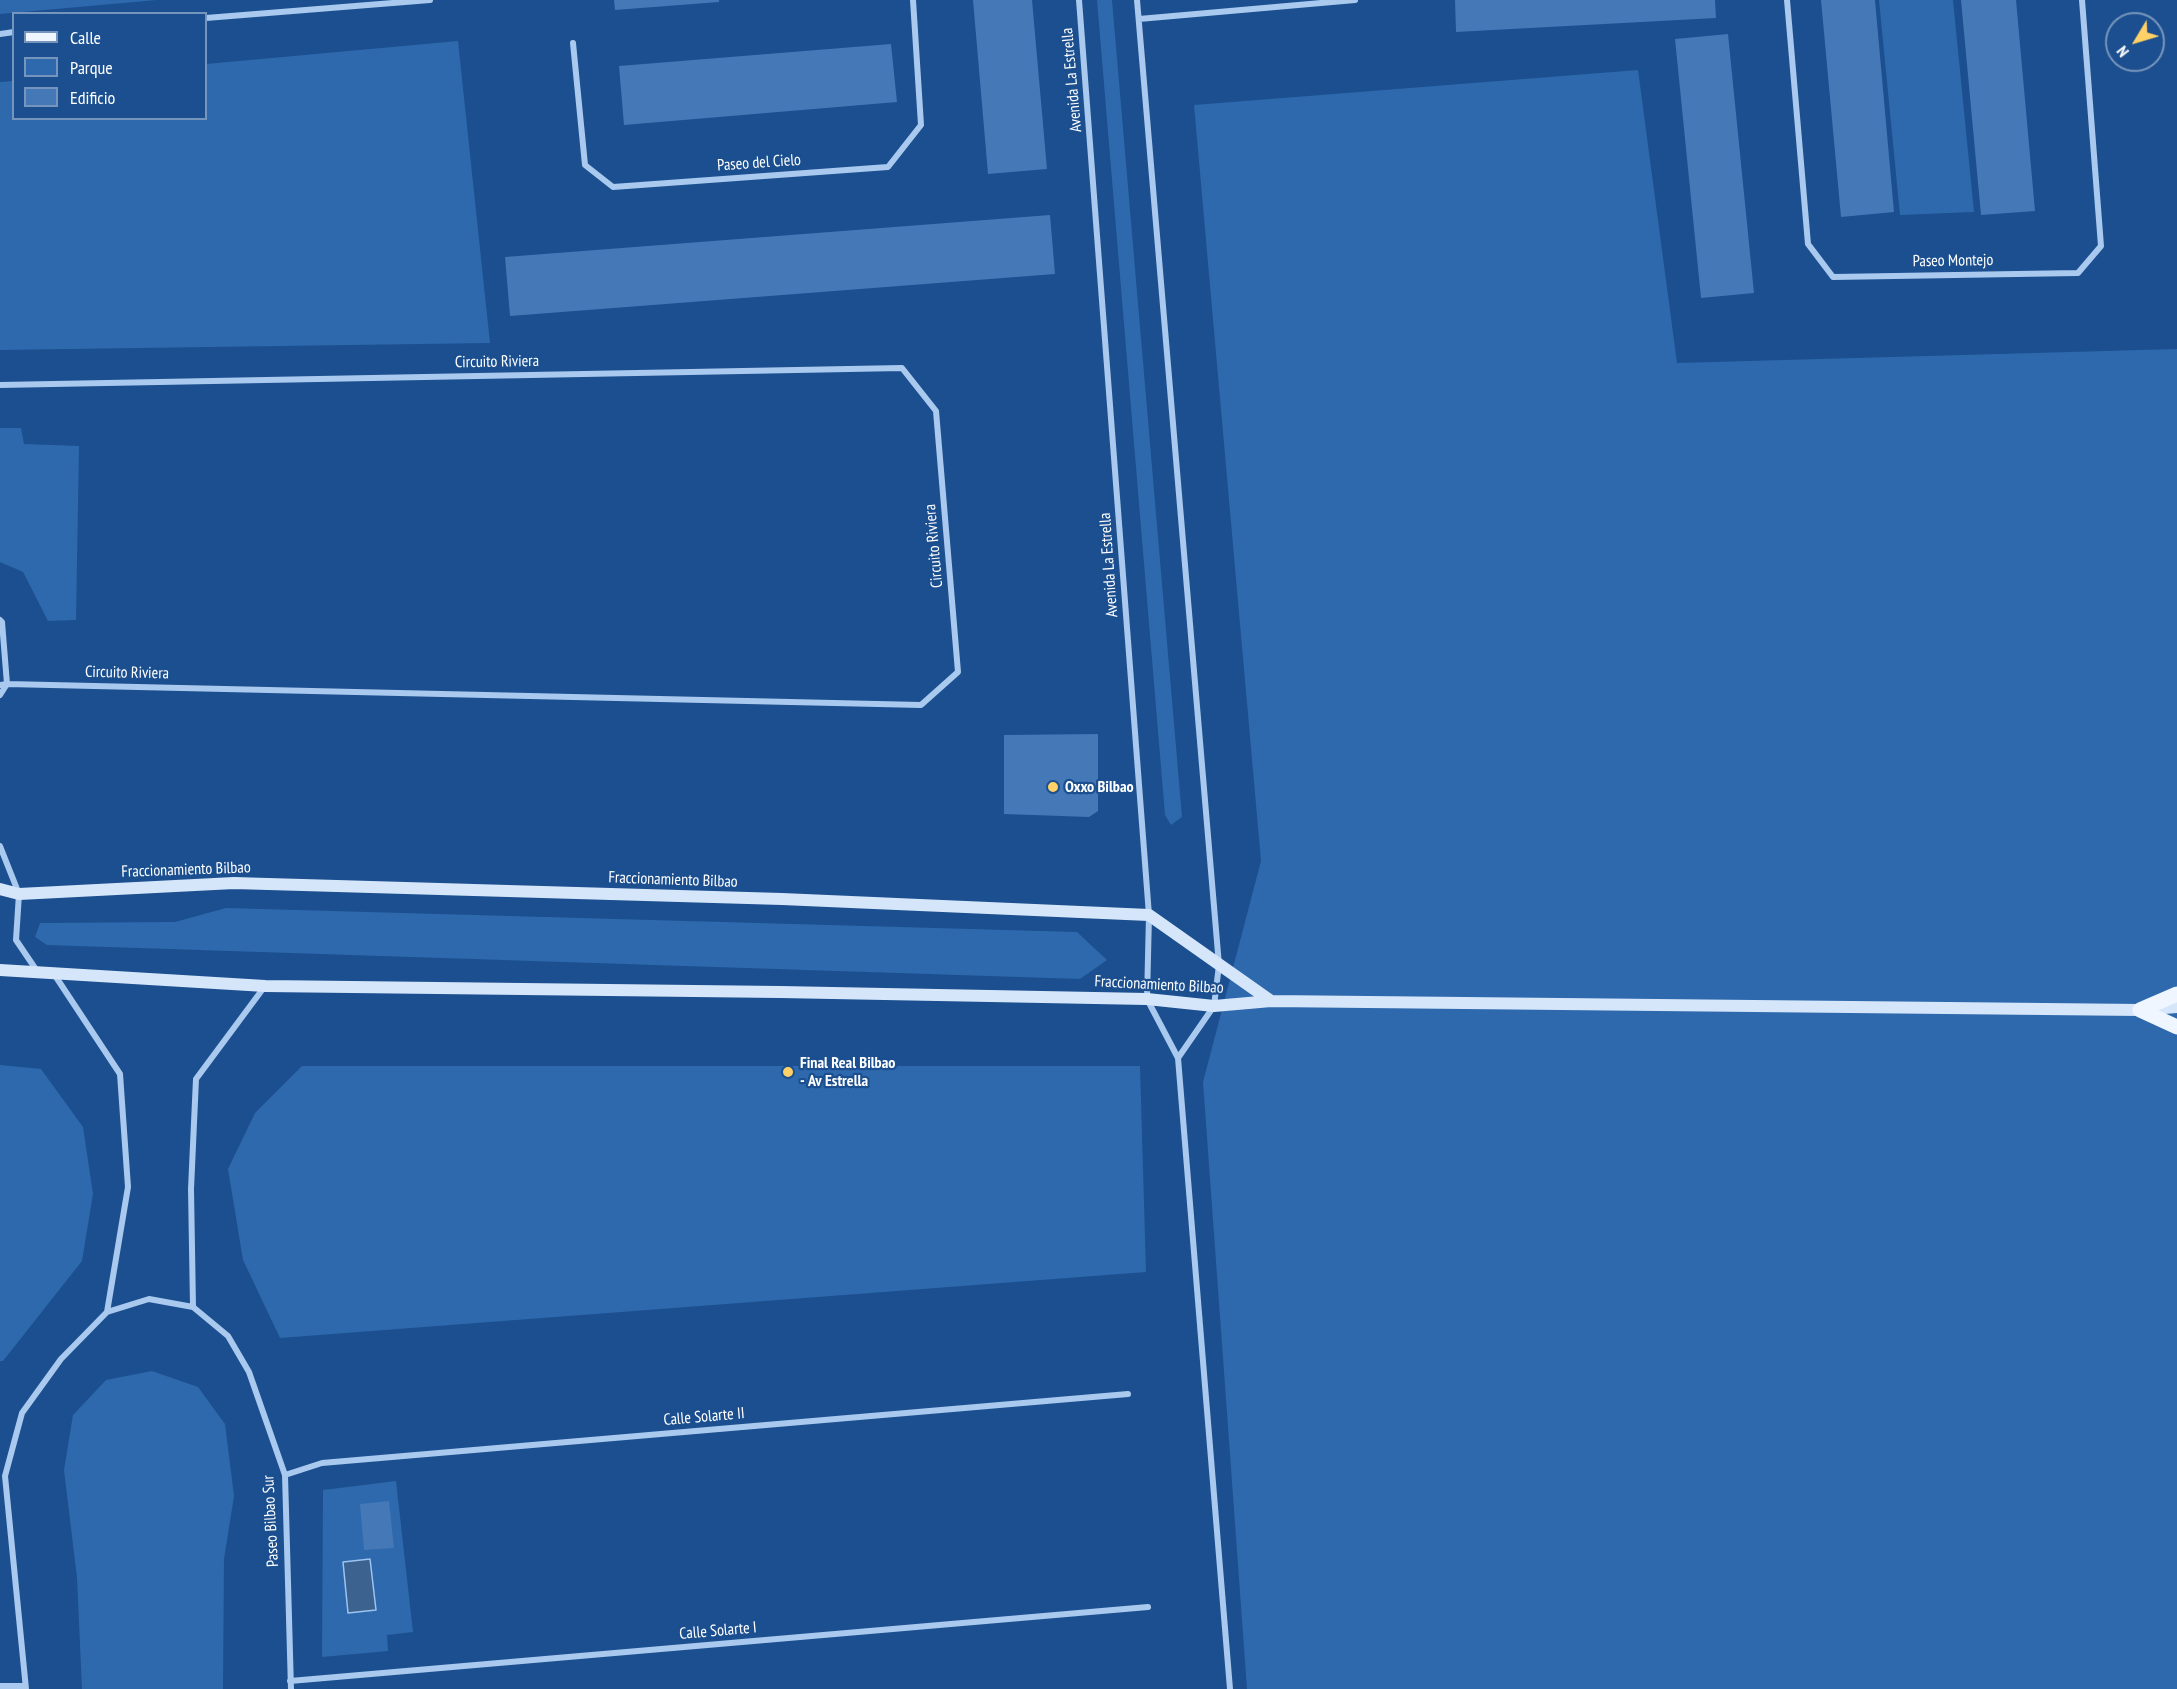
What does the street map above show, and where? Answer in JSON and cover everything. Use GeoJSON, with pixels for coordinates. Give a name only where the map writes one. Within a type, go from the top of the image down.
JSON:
{"type":"FeatureCollection","features":[{"type":"Feature","properties":{"kind":"main road","name":"Fraccionamiento Bilbao"},"geometry":{"type":"LineString","coordinates":[[0,890],[19,894],[234,883],[782,899],[1149,915],[1270,1001]]}},
{"type":"Feature","properties":{"kind":"main road","name":"Fraccionamiento Bilbao"},"geometry":{"type":"LineString","coordinates":[[0,970],[265,986],[1147,999],[1214,1006],[1270,1001]]}},
{"type":"Feature","properties":{"kind":"main road"},"geometry":{"type":"LineString","coordinates":[[2140,1010],[2177,994]]}},
{"type":"Feature","properties":{"kind":"main road"},"geometry":{"type":"LineString","coordinates":[[1270,1001],[2140,1010],[2177,1007]]}},
{"type":"Feature","properties":{"kind":"main road"},"geometry":{"type":"LineString","coordinates":[[2140,1010],[2177,1027]]}},
{"type":"Feature","properties":{"kind":"street"},"geometry":{"type":"LineString","coordinates":[[207,18],[430,0]]}},
{"type":"Feature","properties":{"kind":"street","name":"Paseo del Cielo"},"geometry":{"type":"LineString","coordinates":[[573,43],[585,165],[613,188],[888,167],[921,124],[913,0]]}},
{"type":"Feature","properties":{"kind":"street","name":"Avenida La Estrella"},"geometry":{"type":"LineString","coordinates":[[1079,0],[1149,915],[1147,999],[1178,1058]]}},
{"type":"Feature","properties":{"kind":"street"},"geometry":{"type":"LineString","coordinates":[[1137,0],[1219,965],[1214,1006],[1178,1058],[1230,1689]]}},
{"type":"Feature","properties":{"kind":"street"},"geometry":{"type":"LineString","coordinates":[[1139,20],[1355,0]]}},
{"type":"Feature","properties":{"kind":"street","name":"Paseo Montejo"},"geometry":{"type":"LineString","coordinates":[[1787,0],[1808,244],[1833,277],[2078,273],[2101,246],[2082,0]]}},
{"type":"Feature","properties":{"kind":"street","name":"Circuito Riviera"},"geometry":{"type":"LineString","coordinates":[[0,385],[902,368],[936,411],[958,672],[921,705],[4,685]]}},
{"type":"Feature","properties":{"kind":"street"},"geometry":{"type":"LineString","coordinates":[[0,620],[2,622],[4,685],[0,695]]}},
{"type":"Feature","properties":{"kind":"street"},"geometry":{"type":"LineString","coordinates":[[0,846],[19,894],[16,940],[39,974]]}},
{"type":"Feature","properties":{"kind":"street"},"geometry":{"type":"LineString","coordinates":[[54,974],[120,1074],[129,1187],[107,1311]]}},
{"type":"Feature","properties":{"kind":"street"},"geometry":{"type":"LineString","coordinates":[[0,1686],[26,1687],[2,1476],[22,1413],[61,1359],[107,1311],[149,1299],[193,1307],[191,1189],[196,1079],[265,986]]}},
{"type":"Feature","properties":{"kind":"street","name":"Paseo Bilbao Sur"},"geometry":{"type":"LineString","coordinates":[[193,1307],[228,1336],[249,1372],[285,1475],[291,1689]]}},
{"type":"Feature","properties":{"kind":"street","name":"Calle Solarte II"},"geometry":{"type":"LineString","coordinates":[[285,1475],[322,1463],[1128,1394]]}},
{"type":"Feature","properties":{"kind":"street","name":"Calle Solarte I"},"geometry":{"type":"LineString","coordinates":[[290,1681],[1148,1607]]}},
{"type":"Feature","properties":{"kind":"green space"},"geometry":{"type":"Polygon","coordinates":[[[0,0],[157,0],[12,12],[0,14],[0,0]]]}},
{"type":"Feature","properties":{"kind":"green space"},"geometry":{"type":"Polygon","coordinates":[[[1097,0],[1112,0],[1182,817],[1171,825],[1165,815],[1097,0]]]}},
{"type":"Feature","properties":{"kind":"green space"},"geometry":{"type":"Polygon","coordinates":[[[1879,0],[1953,0],[1974,212],[1900,215],[1879,0]]]}},
{"type":"Feature","properties":{"kind":"green space"},"geometry":{"type":"Polygon","coordinates":[[[458,41],[490,343],[0,350],[0,82],[12,81],[12,120],[207,120],[207,64],[458,41]]]}},
{"type":"Feature","properties":{"kind":"green space"},"geometry":{"type":"Polygon","coordinates":[[[1638,70],[1677,363],[2177,349],[2177,1689],[1247,1689],[1203,1082],[1261,861],[1194,105],[1638,70]]]}},
{"type":"Feature","properties":{"kind":"green space"},"geometry":{"type":"Polygon","coordinates":[[[0,428],[21,428],[24,444],[79,446],[76,620],[48,621],[23,572],[0,562],[0,428]]]}},
{"type":"Feature","properties":{"kind":"green space"},"geometry":{"type":"Polygon","coordinates":[[[226,908],[1077,932],[1107,960],[1080,979],[47,945],[35,937],[40,923],[175,922],[226,908]]]}},
{"type":"Feature","properties":{"kind":"green space"},"geometry":{"type":"Polygon","coordinates":[[[0,1065],[41,1069],[83,1127],[93,1194],[82,1261],[3,1361],[0,1361],[0,1065]]]}},
{"type":"Feature","properties":{"kind":"green space"},"geometry":{"type":"Polygon","coordinates":[[[302,1066],[1140,1066],[1146,1272],[280,1338],[243,1260],[228,1169],[255,1113],[302,1066]]]}},
{"type":"Feature","properties":{"kind":"green space"},"geometry":{"type":"Polygon","coordinates":[[[152,1371],[198,1387],[225,1424],[234,1496],[224,1559],[223,1689],[82,1689],[77,1578],[64,1470],[73,1415],[106,1380],[152,1371]]]}},
{"type":"Feature","properties":{"kind":"green space"},"geometry":{"type":"Polygon","coordinates":[[[396,1481],[413,1632],[387,1635],[388,1651],[322,1657],[323,1490],[396,1481]]]}},
{"type":"Feature","properties":{"kind":"shaded area"},"geometry":{"type":"Polygon","coordinates":[[[370,1559],[376,1610],[348,1613],[343,1562],[370,1559]]]}},
{"type":"Feature","properties":{"kind":"building"},"geometry":{"type":"Polygon","coordinates":[[[614,0],[719,0],[719,2],[615,10],[614,0]]]}},
{"type":"Feature","properties":{"kind":"building"},"geometry":{"type":"Polygon","coordinates":[[[973,0],[1032,0],[1047,169],[988,174],[973,0]]]}},
{"type":"Feature","properties":{"kind":"building"},"geometry":{"type":"Polygon","coordinates":[[[1455,0],[1715,0],[1716,18],[1456,32],[1455,0]]]}},
{"type":"Feature","properties":{"kind":"building"},"geometry":{"type":"Polygon","coordinates":[[[1821,0],[1875,0],[1894,212],[1841,217],[1821,0]]]}},
{"type":"Feature","properties":{"kind":"building"},"geometry":{"type":"Polygon","coordinates":[[[1961,0],[2016,0],[2035,211],[1981,215],[1961,0]]]}},
{"type":"Feature","properties":{"kind":"building"},"geometry":{"type":"Polygon","coordinates":[[[1728,34],[1754,293],[1701,298],[1675,39],[1728,34]]]}},
{"type":"Feature","properties":{"kind":"building"},"geometry":{"type":"Polygon","coordinates":[[[891,44],[897,102],[624,125],[619,66],[891,44]]]}},
{"type":"Feature","properties":{"kind":"building"},"geometry":{"type":"Polygon","coordinates":[[[1050,215],[1055,274],[510,316],[505,257],[1050,215]]]}},
{"type":"Feature","properties":{"kind":"building"},"geometry":{"type":"Polygon","coordinates":[[[1098,734],[1098,811],[1089,817],[1004,814],[1004,735],[1098,734]]]}},
{"type":"Feature","properties":{"kind":"building"},"geometry":{"type":"Polygon","coordinates":[[[389,1501],[394,1548],[364,1550],[360,1504],[389,1501]]]}},
{"type":"Feature","properties":{"kind":"place","name":"Oxxo Bilbao"},"geometry":{"type":"Point","coordinates":[1053,787]}},
{"type":"Feature","properties":{"kind":"place","name":"Final Real Bilbao - Av Estrella"},"geometry":{"type":"Point","coordinates":[788,1072]}}]}
